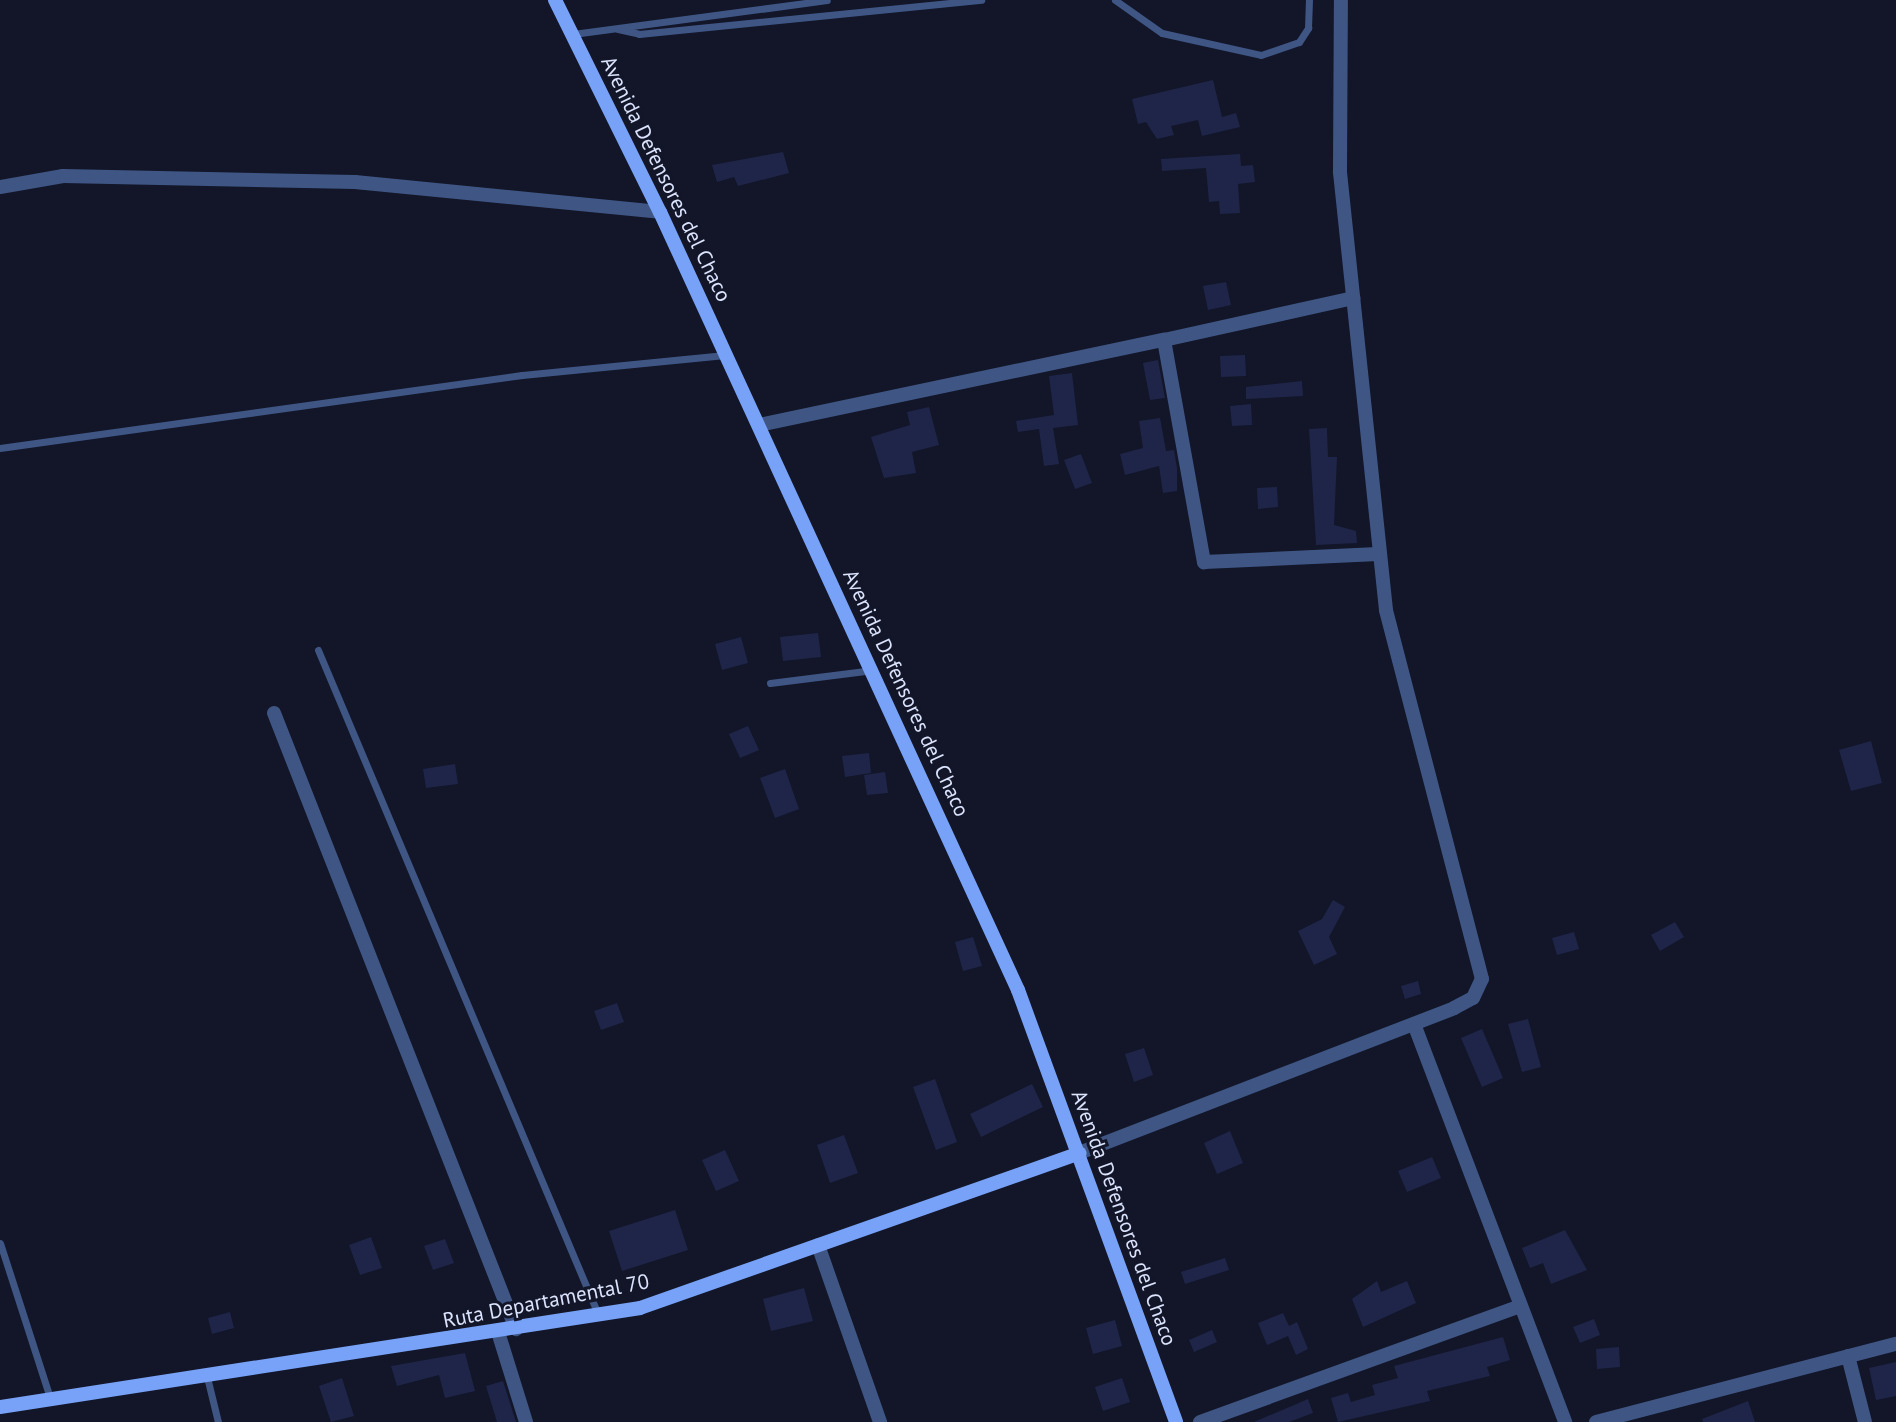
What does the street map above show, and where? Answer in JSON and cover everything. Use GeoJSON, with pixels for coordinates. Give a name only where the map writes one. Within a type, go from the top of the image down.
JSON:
{"type":"FeatureCollection","features":[{"type":"Feature","properties":{"kind":"main road","name":"Avenida Defensores del Chaco"},"geometry":{"type":"LineString","coordinates":[[555,0],[660,212],[874,669],[1018,990],[1176,1422]]}},
{"type":"Feature","properties":{"kind":"main road","name":"Ruta Departamental 70"},"geometry":{"type":"LineString","coordinates":[[0,1407],[640,1308],[1079,1153]]}},
{"type":"Feature","properties":{"kind":"street"},"geometry":{"type":"LineString","coordinates":[[1079,1153],[1414,1024],[1473,998],[1481,959],[1386,610],[1378,554],[1340,171],[1341,0]]}},
{"type":"Feature","properties":{"kind":"street"},"geometry":{"type":"LineString","coordinates":[[0,187],[63,176],[355,182],[660,212]]}},
{"type":"Feature","properties":{"kind":"street"},"geometry":{"type":"LineString","coordinates":[[759,425],[1353,298]]}},
{"type":"Feature","properties":{"kind":"street"},"geometry":{"type":"LineString","coordinates":[[1164,340],[1204,562],[1378,554]]}},
{"type":"Feature","properties":{"kind":"street"},"geometry":{"type":"LineString","coordinates":[[274,713],[516,1329]]}},
{"type":"Feature","properties":{"kind":"street"},"geometry":{"type":"LineString","coordinates":[[1414,1024],[1565,1422]]}},
{"type":"Feature","properties":{"kind":"street"},"geometry":{"type":"LineString","coordinates":[[818,1245],[880,1422]]}},
{"type":"Feature","properties":{"kind":"street"},"geometry":{"type":"LineString","coordinates":[[1200,1422],[1520,1306]]}},
{"type":"Feature","properties":{"kind":"street"},"geometry":{"type":"LineString","coordinates":[[498,1332],[526,1422]]}},
{"type":"Feature","properties":{"kind":"street"},"geometry":{"type":"LineString","coordinates":[[1596,1422],[1896,1344]]}},
{"type":"Feature","properties":{"kind":"street"},"geometry":{"type":"LineString","coordinates":[[1848,1356],[1865,1422]]}},
{"type":"Feature","properties":{"kind":"lane"},"geometry":{"type":"LineString","coordinates":[[572,34],[618,29],[638,21],[827,0]]}},
{"type":"Feature","properties":{"kind":"lane"},"geometry":{"type":"LineString","coordinates":[[618,29],[639,34],[981,0]]}},
{"type":"Feature","properties":{"kind":"lane"},"geometry":{"type":"LineString","coordinates":[[1115,0],[1161,33],[1261,55],[1299,42],[1308,28],[1308,0]]}},
{"type":"Feature","properties":{"kind":"lane"},"geometry":{"type":"LineString","coordinates":[[0,448],[549,372],[726,354]]}},
{"type":"Feature","properties":{"kind":"lane"},"geometry":{"type":"LineString","coordinates":[[317,650],[599,1315]]}},
{"type":"Feature","properties":{"kind":"lane"},"geometry":{"type":"LineString","coordinates":[[770,683],[874,669]]}},
{"type":"Feature","properties":{"kind":"lane"},"geometry":{"type":"LineString","coordinates":[[0,1244],[50,1398]]}},
{"type":"Feature","properties":{"kind":"lane"},"geometry":{"type":"LineString","coordinates":[[206,1377],[218,1422]]}},
{"type":"Feature","properties":{"kind":"building"},"geometry":{"type":"Polygon","coordinates":[[[1213,80],[1222,117],[1236,113],[1240,127],[1202,136],[1198,120],[1171,126],[1174,135],[1157,139],[1146,122],[1138,124],[1132,99],[1213,80]]]}},
{"type":"Feature","properties":{"kind":"building"},"geometry":{"type":"Polygon","coordinates":[[[783,152],[789,173],[738,186],[734,177],[717,182],[712,165],[783,152]]]}},
{"type":"Feature","properties":{"kind":"building"},"geometry":{"type":"Polygon","coordinates":[[[1240,154],[1241,166],[1253,165],[1255,182],[1238,184],[1240,213],[1220,214],[1219,201],[1209,202],[1206,168],[1162,171],[1161,159],[1240,154]]]}},
{"type":"Feature","properties":{"kind":"building"},"geometry":{"type":"Polygon","coordinates":[[[1226,282],[1231,305],[1208,310],[1203,286],[1226,282]]]}},
{"type":"Feature","properties":{"kind":"building"},"geometry":{"type":"Polygon","coordinates":[[[1245,355],[1246,376],[1221,377],[1220,356],[1245,355]]]}},
{"type":"Feature","properties":{"kind":"building"},"geometry":{"type":"Polygon","coordinates":[[[1158,360],[1165,398],[1150,400],[1143,363],[1158,360]]]}},
{"type":"Feature","properties":{"kind":"building"},"geometry":{"type":"Polygon","coordinates":[[[1072,373],[1078,425],[1053,428],[1059,464],[1044,466],[1039,429],[1018,432],[1016,421],[1054,415],[1049,376],[1072,373]]]}},
{"type":"Feature","properties":{"kind":"building"},"geometry":{"type":"Polygon","coordinates":[[[1302,381],[1303,396],[1246,399],[1246,387],[1302,381]]]}},
{"type":"Feature","properties":{"kind":"building"},"geometry":{"type":"Polygon","coordinates":[[[1251,404],[1252,425],[1232,426],[1230,406],[1251,404]]]}},
{"type":"Feature","properties":{"kind":"building"},"geometry":{"type":"Polygon","coordinates":[[[929,407],[939,445],[912,452],[916,473],[884,478],[871,437],[910,425],[907,412],[929,407]]]}},
{"type":"Feature","properties":{"kind":"building"},"geometry":{"type":"Polygon","coordinates":[[[1160,418],[1166,451],[1174,450],[1177,468],[1177,491],[1163,493],[1159,466],[1125,475],[1120,454],[1143,448],[1139,421],[1160,418]]]}},
{"type":"Feature","properties":{"kind":"building"},"geometry":{"type":"Polygon","coordinates":[[[1327,428],[1328,457],[1337,457],[1334,525],[1356,531],[1357,543],[1316,545],[1309,429],[1327,428]]]}},
{"type":"Feature","properties":{"kind":"building"},"geometry":{"type":"Polygon","coordinates":[[[1081,454],[1092,483],[1075,489],[1064,460],[1081,454]]]}},
{"type":"Feature","properties":{"kind":"building"},"geometry":{"type":"Polygon","coordinates":[[[1277,487],[1278,507],[1258,509],[1257,488],[1277,487]]]}},
{"type":"Feature","properties":{"kind":"building"},"geometry":{"type":"Polygon","coordinates":[[[818,633],[821,657],[783,661],[780,637],[818,633]]]}},
{"type":"Feature","properties":{"kind":"building"},"geometry":{"type":"Polygon","coordinates":[[[741,637],[748,663],[722,670],[715,644],[741,637]]]}},
{"type":"Feature","properties":{"kind":"building"},"geometry":{"type":"Polygon","coordinates":[[[748,726],[759,750],[740,758],[729,734],[748,726]]]}},
{"type":"Feature","properties":{"kind":"building"},"geometry":{"type":"Polygon","coordinates":[[[1871,741],[1882,783],[1851,791],[1839,750],[1871,741]]]}},
{"type":"Feature","properties":{"kind":"building"},"geometry":{"type":"Polygon","coordinates":[[[869,753],[871,773],[845,777],[842,756],[869,753]]]}},
{"type":"Feature","properties":{"kind":"building"},"geometry":{"type":"Polygon","coordinates":[[[455,764],[458,784],[426,788],[423,769],[455,764]]]}},
{"type":"Feature","properties":{"kind":"building"},"geometry":{"type":"Polygon","coordinates":[[[785,769],[799,809],[775,818],[760,778],[785,769]]]}},
{"type":"Feature","properties":{"kind":"building"},"geometry":{"type":"Polygon","coordinates":[[[885,772],[888,793],[867,795],[864,775],[885,772]]]}},
{"type":"Feature","properties":{"kind":"building"},"geometry":{"type":"Polygon","coordinates":[[[1333,900],[1345,907],[1329,937],[1337,954],[1314,965],[1298,931],[1322,919],[1333,900]]]}},
{"type":"Feature","properties":{"kind":"building"},"geometry":{"type":"Polygon","coordinates":[[[1675,922],[1684,937],[1660,951],[1651,935],[1675,922]]]}},
{"type":"Feature","properties":{"kind":"building"},"geometry":{"type":"Polygon","coordinates":[[[1574,932],[1579,949],[1557,955],[1552,938],[1574,932]]]}},
{"type":"Feature","properties":{"kind":"building"},"geometry":{"type":"Polygon","coordinates":[[[973,937],[982,966],[963,971],[955,942],[973,937]]]}},
{"type":"Feature","properties":{"kind":"building"},"geometry":{"type":"Polygon","coordinates":[[[1418,981],[1421,994],[1405,999],[1401,986],[1418,981]]]}},
{"type":"Feature","properties":{"kind":"building"},"geometry":{"type":"Polygon","coordinates":[[[617,1003],[624,1022],[601,1030],[594,1011],[617,1003]]]}},
{"type":"Feature","properties":{"kind":"building"},"geometry":{"type":"Polygon","coordinates":[[[1528,1019],[1541,1067],[1522,1072],[1508,1024],[1528,1019]]]}},
{"type":"Feature","properties":{"kind":"building"},"geometry":{"type":"Polygon","coordinates":[[[1482,1029],[1503,1078],[1482,1087],[1461,1038],[1482,1029]]]}},
{"type":"Feature","properties":{"kind":"building"},"geometry":{"type":"Polygon","coordinates":[[[1144,1048],[1153,1075],[1134,1082],[1125,1054],[1144,1048]]]}},
{"type":"Feature","properties":{"kind":"building"},"geometry":{"type":"Polygon","coordinates":[[[935,1079],[957,1142],[936,1150],[913,1087],[935,1079]]]}},
{"type":"Feature","properties":{"kind":"building"},"geometry":{"type":"Polygon","coordinates":[[[1032,1084],[1043,1107],[981,1137],[970,1114],[1032,1084]]]}},
{"type":"Feature","properties":{"kind":"building"},"geometry":{"type":"Polygon","coordinates":[[[1230,1131],[1243,1163],[1217,1174],[1204,1143],[1230,1131]]]}},
{"type":"Feature","properties":{"kind":"building"},"geometry":{"type":"Polygon","coordinates":[[[844,1135],[858,1173],[830,1183],[817,1145],[844,1135]]]}},
{"type":"Feature","properties":{"kind":"building"},"geometry":{"type":"Polygon","coordinates":[[[725,1150],[739,1181],[716,1191],[702,1160],[725,1150]]]}},
{"type":"Feature","properties":{"kind":"building"},"geometry":{"type":"Polygon","coordinates":[[[1432,1157],[1441,1178],[1407,1192],[1398,1171],[1432,1157]]]}},
{"type":"Feature","properties":{"kind":"building"},"geometry":{"type":"Polygon","coordinates":[[[675,1210],[688,1250],[622,1271],[609,1231],[675,1210]]]}},
{"type":"Feature","properties":{"kind":"building"},"geometry":{"type":"Polygon","coordinates":[[[1565,1230],[1587,1270],[1551,1284],[1543,1263],[1530,1268],[1522,1248],[1565,1230]]]}},
{"type":"Feature","properties":{"kind":"building"},"geometry":{"type":"Polygon","coordinates":[[[371,1237],[382,1268],[360,1275],[349,1245],[371,1237]]]}},
{"type":"Feature","properties":{"kind":"building"},"geometry":{"type":"Polygon","coordinates":[[[445,1239],[454,1263],[433,1270],[424,1246],[445,1239]]]}},
{"type":"Feature","properties":{"kind":"building"},"geometry":{"type":"Polygon","coordinates":[[[1225,1258],[1229,1270],[1185,1284],[1181,1272],[1225,1258]]]}},
{"type":"Feature","properties":{"kind":"building"},"geometry":{"type":"Polygon","coordinates":[[[1377,1281],[1381,1292],[1407,1281],[1416,1303],[1363,1327],[1352,1299],[1377,1281]]]}},
{"type":"Feature","properties":{"kind":"building"},"geometry":{"type":"Polygon","coordinates":[[[804,1288],[813,1321],[771,1331],[763,1299],[804,1288]]]}},
{"type":"Feature","properties":{"kind":"building"},"geometry":{"type":"Polygon","coordinates":[[[230,1312],[234,1328],[212,1334],[208,1318],[230,1312]]]}},
{"type":"Feature","properties":{"kind":"building"},"geometry":{"type":"Polygon","coordinates":[[[1283,1313],[1289,1326],[1297,1322],[1308,1349],[1296,1355],[1288,1336],[1267,1345],[1258,1323],[1283,1313]]]}},
{"type":"Feature","properties":{"kind":"building"},"geometry":{"type":"Polygon","coordinates":[[[1594,1319],[1600,1335],[1580,1343],[1573,1327],[1594,1319]]]}},
{"type":"Feature","properties":{"kind":"building"},"geometry":{"type":"Polygon","coordinates":[[[1115,1320],[1122,1346],[1093,1354],[1086,1328],[1115,1320]]]}},
{"type":"Feature","properties":{"kind":"building"},"geometry":{"type":"Polygon","coordinates":[[[1212,1330],[1217,1342],[1194,1352],[1189,1340],[1212,1330]]]}},
{"type":"Feature","properties":{"kind":"building"},"geometry":{"type":"Polygon","coordinates":[[[1503,1337],[1510,1360],[1487,1367],[1490,1376],[1427,1391],[1430,1401],[1338,1422],[1331,1398],[1348,1393],[1351,1402],[1375,1395],[1372,1385],[1398,1378],[1394,1366],[1503,1337]]]}},
{"type":"Feature","properties":{"kind":"building"},"geometry":{"type":"Polygon","coordinates":[[[1619,1347],[1620,1367],[1597,1369],[1596,1349],[1619,1347]]]}},
{"type":"Feature","properties":{"kind":"building"},"geometry":{"type":"Polygon","coordinates":[[[465,1353],[475,1391],[445,1398],[439,1375],[397,1386],[391,1366],[465,1353]]]}},
{"type":"Feature","properties":{"kind":"building"},"geometry":{"type":"Polygon","coordinates":[[[1896,1362],[1896,1396],[1876,1400],[1869,1368],[1896,1362]]]}},
{"type":"Feature","properties":{"kind":"building"},"geometry":{"type":"Polygon","coordinates":[[[342,1378],[354,1416],[331,1422],[319,1386],[342,1378]]]}},
{"type":"Feature","properties":{"kind":"building"},"geometry":{"type":"Polygon","coordinates":[[[1122,1378],[1130,1402],[1103,1411],[1095,1387],[1122,1378]]]}},
{"type":"Feature","properties":{"kind":"building"},"geometry":{"type":"Polygon","coordinates":[[[503,1381],[516,1422],[497,1422],[486,1386],[503,1381]]]}},
{"type":"Feature","properties":{"kind":"building"},"geometry":{"type":"Polygon","coordinates":[[[1308,1399],[1313,1413],[1289,1422],[1254,1422],[1308,1399]]]}},
{"type":"Feature","properties":{"kind":"building"},"geometry":{"type":"Polygon","coordinates":[[[1748,1401],[1755,1422],[1703,1422],[1702,1419],[1748,1401]]]}}]}
